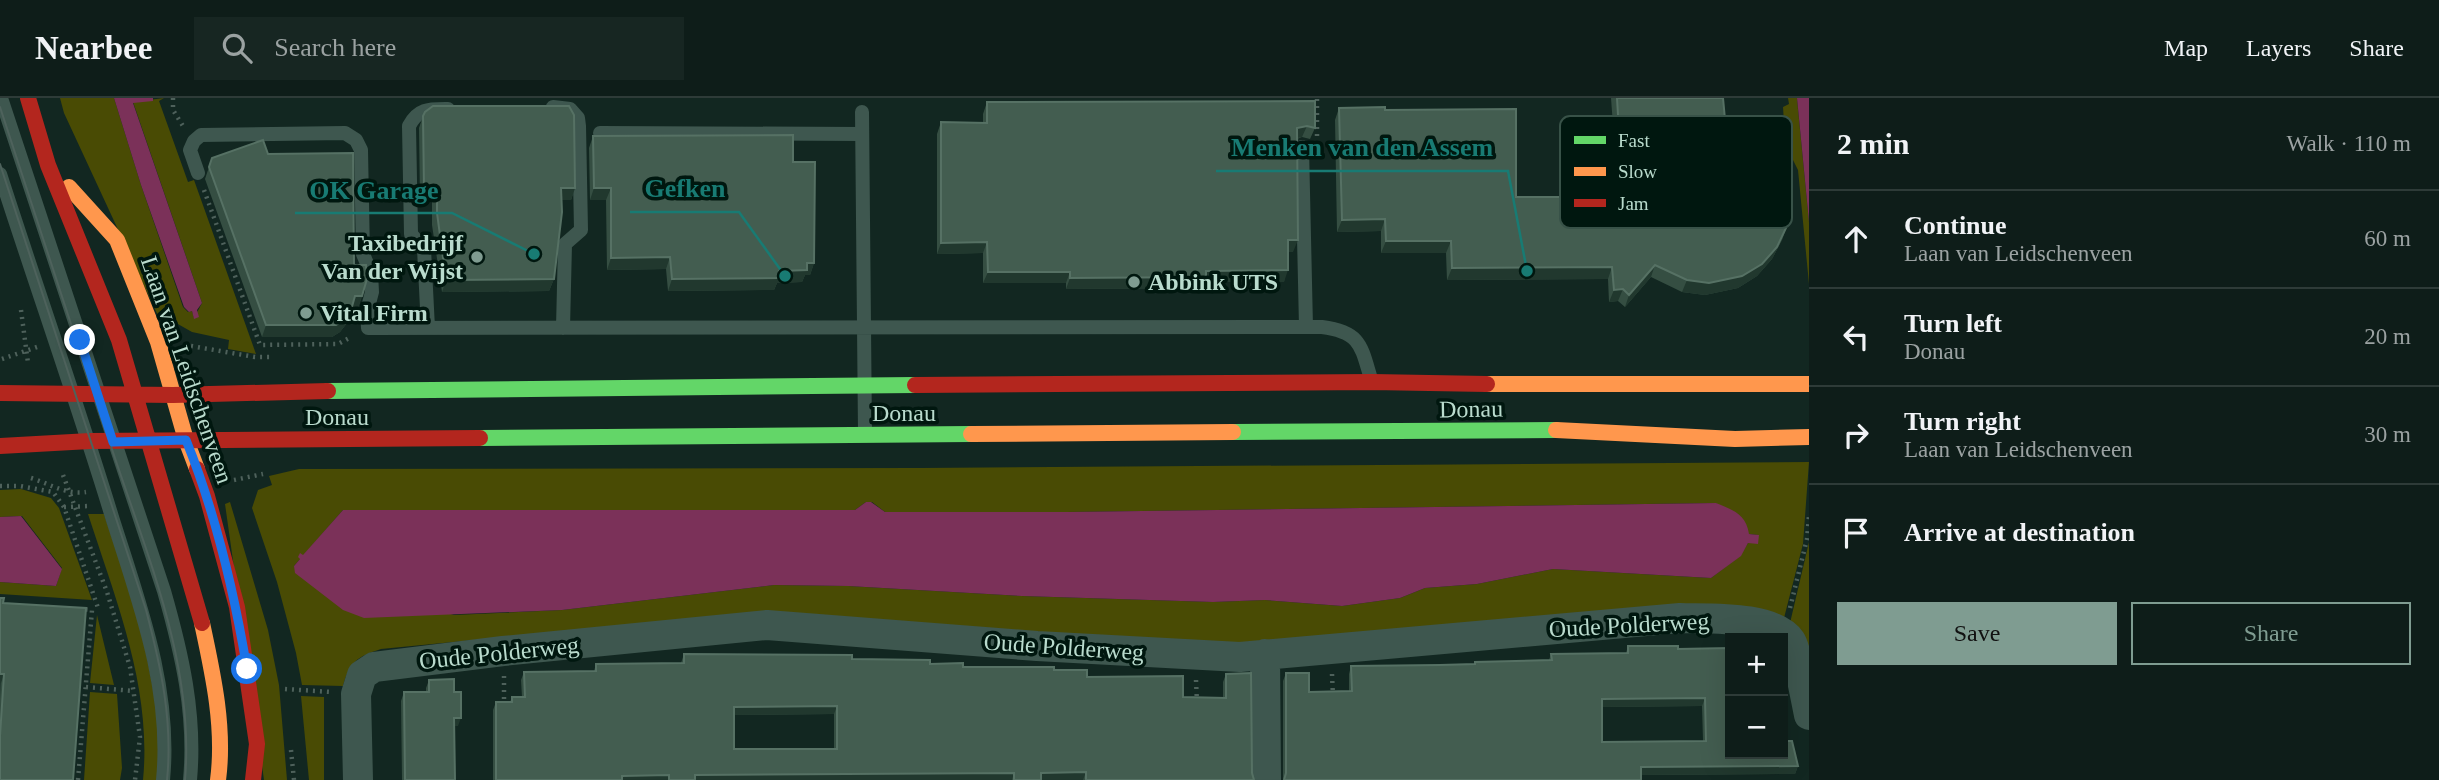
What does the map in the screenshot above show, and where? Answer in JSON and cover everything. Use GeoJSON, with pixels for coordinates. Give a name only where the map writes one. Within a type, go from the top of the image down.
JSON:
{"type":"FeatureCollection","features":[{"type":"Feature","properties":{"kind":"main road","name":"Laan van Leidschenveen"},"geometry":{"type":"LineString","coordinates":[[27,98],[48,165],[119,340],[200,615],[215,685],[220,765],[218,780]]}},
{"type":"Feature","properties":{"kind":"main road","name":"Laan van Leidschenveen"},"geometry":{"type":"LineString","coordinates":[[48,165],[117,240],[158,342],[186,440],[207,496],[237,607],[257,744],[253,780]]}},
{"type":"Feature","properties":{"kind":"main road","name":"Donau"},"geometry":{"type":"LineString","coordinates":[[0,393],[173,395],[391,389],[1372,382],[1599,386],[1809,384]]}},
{"type":"Feature","properties":{"kind":"main road","name":"Donau"},"geometry":{"type":"LineString","coordinates":[[0,446],[88,441],[1557,430],[1734,439],[1809,437]]}},
{"type":"Feature","properties":{"kind":"street","name":"Oude Polderweg"},"geometry":{"type":"LineString","coordinates":[[356,694],[362,675],[374,667],[503,651],[767,625],[1037,646],[1240,657],[1680,618],[1737,620],[1770,625],[1779,630]]}},
{"type":"Feature","properties":{"kind":"street"},"geometry":{"type":"LineString","coordinates":[[1779,630],[1792,642],[1809,715]]}},
{"type":"Feature","properties":{"kind":"street"},"geometry":{"type":"LineString","coordinates":[[1265,654],[1266,780]]}},
{"type":"Feature","properties":{"kind":"street"},"geometry":{"type":"LineString","coordinates":[[356,694],[358,780]]}},
{"type":"Feature","properties":{"kind":"lane"},"geometry":{"type":"LineString","coordinates":[[1,98],[164,591],[180,648],[190,701],[190,780]]}},
{"type":"Feature","properties":{"kind":"lane"},"geometry":{"type":"LineString","coordinates":[[428,328],[425,249],[411,234],[409,126],[419,112],[426,109],[467,108]]}},
{"type":"Feature","properties":{"kind":"lane"},"geometry":{"type":"LineString","coordinates":[[536,108],[570,108],[578,118],[579,126],[580,230],[565,244],[563,328]]}},
{"type":"Feature","properties":{"kind":"lane"},"geometry":{"type":"LineString","coordinates":[[862,112],[865,436]]}},
{"type":"Feature","properties":{"kind":"lane"},"geometry":{"type":"LineString","coordinates":[[198,173],[190,150],[201,135],[345,133],[355,140],[361,150],[363,254],[371,273],[368,328],[1306,327],[1340,329],[1352,335],[1362,346],[1372,382]]}},
{"type":"Feature","properties":{"kind":"lane"},"geometry":{"type":"LineString","coordinates":[[600,133],[862,134]]}},
{"type":"Feature","properties":{"kind":"lane"},"geometry":{"type":"LineString","coordinates":[[1302,147],[1306,327]]}},
{"type":"Feature","properties":{"kind":"lane"},"geometry":{"type":"LineString","coordinates":[[0,174],[88,441],[156,664],[162,702],[165,760],[163,780]]}},
{"type":"Feature","properties":{"kind":"path"},"geometry":{"type":"LineString","coordinates":[[173,98],[173,110]]}},
{"type":"Feature","properties":{"kind":"path"},"geometry":{"type":"LineString","coordinates":[[198,173],[260,345],[338,344],[368,328]]}},
{"type":"Feature","properties":{"kind":"path"},"geometry":{"type":"LineString","coordinates":[[19,305],[29,374],[36,394]]}},
{"type":"Feature","properties":{"kind":"path"},"geometry":{"type":"LineString","coordinates":[[52,443],[111,604],[130,667],[140,737],[135,780]]}},
{"type":"Feature","properties":{"kind":"path"},"geometry":{"type":"LineString","coordinates":[[0,486],[20,485],[53,492],[64,507],[95,609],[78,780]]}},
{"type":"Feature","properties":{"kind":"path"},"geometry":{"type":"LineString","coordinates":[[1779,630],[1787,620],[1807,539],[1809,516]]}},
{"type":"Feature","properties":{"kind":"path"},"geometry":{"type":"LineString","coordinates":[[79,609],[95,609],[111,604]]}},
{"type":"Feature","properties":{"kind":"path"},"geometry":{"type":"LineString","coordinates":[[1332,649],[1333,701]]}},
{"type":"Feature","properties":{"kind":"path"},"geometry":{"type":"LineString","coordinates":[[503,651],[505,718]]}},
{"type":"Feature","properties":{"kind":"path"},"geometry":{"type":"LineString","coordinates":[[1196,655],[1197,711]]}},
{"type":"Feature","properties":{"kind":"path"},"geometry":{"type":"LineString","coordinates":[[86,687],[134,691]]}},
{"type":"Feature","properties":{"kind":"path"},"geometry":{"type":"LineString","coordinates":[[285,689],[356,694]]}},
{"type":"Feature","properties":{"kind":"shaded area"},"geometry":{"type":"Polygon","coordinates":[[[60,98],[114,98],[183,307],[188,312],[192,311],[194,318],[202,303],[133,102],[164,98],[159,101],[188,182],[194,180],[256,354],[228,349],[229,340],[192,332],[169,319],[160,320],[64,113],[60,98]]]}},
{"type":"Feature","properties":{"kind":"shaded area"},"geometry":{"type":"Polygon","coordinates":[[[114,98],[153,98],[153,101],[133,103],[202,303],[197,310],[199,317],[194,319],[192,311],[189,312],[184,307],[114,98]]]}},
{"type":"Feature","properties":{"kind":"shaded area"},"geometry":{"type":"Polygon","coordinates":[[[1788,98],[1797,98],[1809,222],[1809,284],[1798,170],[1792,159],[1792,116],[1784,116],[1783,107],[1789,104],[1788,98]]]}},
{"type":"Feature","properties":{"kind":"shaded area"},"geometry":{"type":"Polygon","coordinates":[[[1797,98],[1809,98],[1809,222],[1797,98]]]}},
{"type":"Feature","properties":{"kind":"shaded area"},"geometry":{"type":"Polygon","coordinates":[[[1809,462],[1803,544],[1784,618],[1234,647],[771,611],[381,649],[356,661],[343,686],[302,685],[277,582],[252,508],[258,490],[272,485],[269,476],[299,469],[1809,462]],[[866,502],[855,510],[343,510],[294,566],[454,615],[562,610],[774,585],[1213,602],[1265,600],[1342,606],[1400,598],[1425,588],[1477,584],[1553,569],[1711,578],[1740,556],[1748,543],[1758,535],[1749,534],[1716,503],[885,512],[872,502],[866,502]]]}},
{"type":"Feature","properties":{"kind":"shaded area"},"geometry":{"type":"Polygon","coordinates":[[[21,489],[51,498],[59,508],[92,600],[0,594],[0,582],[56,586],[62,568],[22,516],[0,517],[0,490],[21,489]]]}},
{"type":"Feature","properties":{"kind":"shaded area"},"geometry":{"type":"Polygon","coordinates":[[[230,502],[268,630],[279,685],[287,780],[264,780],[225,504],[230,502]]]}},
{"type":"Feature","properties":{"kind":"shaded area"},"geometry":{"type":"Polygon","coordinates":[[[866,502],[871,502],[885,512],[1716,503],[1742,517],[1749,534],[1759,535],[1758,544],[1748,543],[1741,556],[1711,578],[1553,569],[1477,584],[1425,588],[1400,598],[1342,606],[1265,600],[1213,602],[774,585],[562,610],[364,618],[343,610],[295,573],[294,566],[300,559],[300,553],[303,555],[343,510],[855,510],[866,502]]]}},
{"type":"Feature","properties":{"kind":"shaded area"},"geometry":{"type":"Polygon","coordinates":[[[88,514],[104,514],[140,621],[159,720],[159,780],[143,780],[142,711],[137,678],[120,612],[88,514]]]}},
{"type":"Feature","properties":{"kind":"shaded area"},"geometry":{"type":"Polygon","coordinates":[[[21,516],[62,569],[56,586],[0,582],[0,517],[21,516]]]}},
{"type":"Feature","properties":{"kind":"shaded area"},"geometry":{"type":"Polygon","coordinates":[[[1809,542],[1809,674],[1790,623],[1809,542]]]}},
{"type":"Feature","properties":{"kind":"shaded area"},"geometry":{"type":"Polygon","coordinates":[[[97,615],[114,685],[90,683],[97,615]]]}},
{"type":"Feature","properties":{"kind":"shaded area"},"geometry":{"type":"Polygon","coordinates":[[[90,692],[117,694],[122,768],[120,780],[84,780],[90,692]]]}},
{"type":"Feature","properties":{"kind":"shaded area"},"geometry":{"type":"Polygon","coordinates":[[[301,696],[324,697],[324,780],[309,780],[301,696]]]}},
{"type":"Feature","properties":{"kind":"building"},"geometry":{"type":"Polygon","coordinates":[[[1617,98],[1723,98],[1725,116],[1618,116],[1617,98]]]}},
{"type":"Feature","properties":{"kind":"building"},"geometry":{"type":"Polygon","coordinates":[[[1315,101],[1315,128],[1297,128],[1298,240],[1288,240],[1288,270],[1206,271],[1206,277],[1070,278],[1070,272],[988,272],[987,242],[941,243],[941,122],[987,123],[987,102],[1315,101]]]}},
{"type":"Feature","properties":{"kind":"building"},"geometry":{"type":"Polygon","coordinates":[[[433,106],[569,106],[574,115],[575,188],[561,188],[562,212],[554,279],[446,280],[437,213],[437,189],[424,189],[423,116],[433,106]]]}},
{"type":"Feature","properties":{"kind":"building"},"geometry":{"type":"Polygon","coordinates":[[[1339,108],[1516,109],[1516,197],[1560,197],[1560,228],[1786,228],[1777,247],[1762,264],[1742,276],[1709,283],[1687,280],[1655,265],[1629,295],[1623,289],[1614,290],[1612,267],[1452,268],[1451,241],[1386,241],[1385,219],[1342,220],[1339,108]]]}},
{"type":"Feature","properties":{"kind":"building"},"geometry":{"type":"Polygon","coordinates":[[[793,135],[793,162],[815,162],[814,263],[807,263],[807,270],[779,271],[779,278],[672,279],[670,257],[611,258],[611,188],[594,188],[593,136],[793,135]]]}},
{"type":"Feature","properties":{"kind":"building"},"geometry":{"type":"Polygon","coordinates":[[[263,140],[268,154],[353,153],[354,265],[366,265],[367,279],[362,296],[355,296],[351,310],[344,320],[336,325],[266,325],[209,167],[212,158],[263,140]]]}},
{"type":"Feature","properties":{"kind":"building"},"geometry":{"type":"Polygon","coordinates":[[[0,598],[4,598],[3,603],[86,608],[73,780],[0,780],[4,674],[0,674],[0,598]]]}},
{"type":"Feature","properties":{"kind":"building"},"geometry":{"type":"Polygon","coordinates":[[[1628,646],[1725,648],[1725,759],[1788,759],[1788,741],[1792,741],[1798,766],[1641,767],[1641,780],[1284,780],[1286,673],[1309,673],[1309,692],[1352,691],[1351,666],[1552,660],[1551,654],[1628,653],[1628,646]],[[1705,698],[1602,699],[1602,742],[1706,741],[1705,698]]]}},
{"type":"Feature","properties":{"kind":"building"},"geometry":{"type":"Polygon","coordinates":[[[684,654],[852,655],[852,659],[930,660],[930,664],[963,663],[963,667],[1054,667],[1054,670],[1087,670],[1087,677],[1183,676],[1183,697],[1226,698],[1226,674],[1251,673],[1254,780],[1086,780],[1086,772],[1041,773],[1041,780],[1014,780],[1014,773],[695,775],[695,780],[669,780],[669,775],[622,776],[622,780],[496,780],[496,702],[512,702],[512,697],[525,697],[524,672],[596,671],[596,664],[684,663],[684,654]],[[837,706],[734,707],[734,749],[837,749],[837,706]]]}},
{"type":"Feature","properties":{"kind":"building"},"geometry":{"type":"Polygon","coordinates":[[[454,679],[454,692],[461,692],[461,718],[454,718],[455,780],[405,780],[404,692],[429,692],[429,680],[454,679]]]}},
{"type":"Feature","properties":{"kind":"tram line"},"geometry":{"type":"LineString","coordinates":[[0,107],[164,607],[182,693],[186,736],[185,780]]}},
{"type":"Feature","properties":{"kind":"tram line"},"geometry":{"type":"LineString","coordinates":[[0,164],[146,610],[167,715],[167,780]]}},
{"type":"Feature","properties":{"kind":"traffic: fast"},"geometry":{"type":"LineString","coordinates":[[328,391],[915,385]]}},
{"type":"Feature","properties":{"kind":"traffic: fast"},"geometry":{"type":"LineString","coordinates":[[1233,432],[1556,430]]}},
{"type":"Feature","properties":{"kind":"traffic: fast"},"geometry":{"type":"LineString","coordinates":[[480,438],[971,434]]}},
{"type":"Feature","properties":{"kind":"traffic: slow"},"geometry":{"type":"LineString","coordinates":[[69,187],[117,240],[158,342],[197,469]]}},
{"type":"Feature","properties":{"kind":"traffic: slow"},"geometry":{"type":"LineString","coordinates":[[1487,384],[1809,384]]}},
{"type":"Feature","properties":{"kind":"traffic: slow"},"geometry":{"type":"LineString","coordinates":[[1556,430],[1735,439],[1809,437]]}},
{"type":"Feature","properties":{"kind":"traffic: slow"},"geometry":{"type":"LineString","coordinates":[[971,434],[1233,432]]}},
{"type":"Feature","properties":{"kind":"traffic: slow"},"geometry":{"type":"LineString","coordinates":[[202,623],[219,721],[218,780]]}},
{"type":"Feature","properties":{"kind":"traffic: jam"},"geometry":{"type":"LineString","coordinates":[[28,98],[48,165],[119,340],[202,623]]}},
{"type":"Feature","properties":{"kind":"traffic: jam"},"geometry":{"type":"LineString","coordinates":[[915,385],[1372,382],[1487,384]]}},
{"type":"Feature","properties":{"kind":"traffic: jam"},"geometry":{"type":"LineString","coordinates":[[0,393],[173,395],[328,391]]}},
{"type":"Feature","properties":{"kind":"traffic: jam"},"geometry":{"type":"LineString","coordinates":[[0,446],[90,441],[480,438]]}},
{"type":"Feature","properties":{"kind":"traffic: jam"},"geometry":{"type":"LineString","coordinates":[[197,469],[237,607],[257,744],[253,780]]}},
{"type":"Feature","properties":{"kind":"place","name":"OK Garage"},"geometry":{"type":"Point","coordinates":[534,254]}},
{"type":"Feature","properties":{"kind":"place","name":"Taxibedrijf Van der Wijst"},"geometry":{"type":"Point","coordinates":[477,257]}},
{"type":"Feature","properties":{"kind":"place","name":"Menken van den Assem"},"geometry":{"type":"Point","coordinates":[1527,271]}},
{"type":"Feature","properties":{"kind":"place","name":"Gefken"},"geometry":{"type":"Point","coordinates":[785,276]}},
{"type":"Feature","properties":{"kind":"place","name":"Abbink UTS"},"geometry":{"type":"Point","coordinates":[1134,282]}},
{"type":"Feature","properties":{"kind":"place","name":"Vital Firm"},"geometry":{"type":"Point","coordinates":[306,313]}},
{"type":"Feature","properties":{"kind":"route"},"geometry":{"type":"LineString","coordinates":[[80,340],[113,442],[186,440],[207,496],[237,607],[247,669]]}}]}
